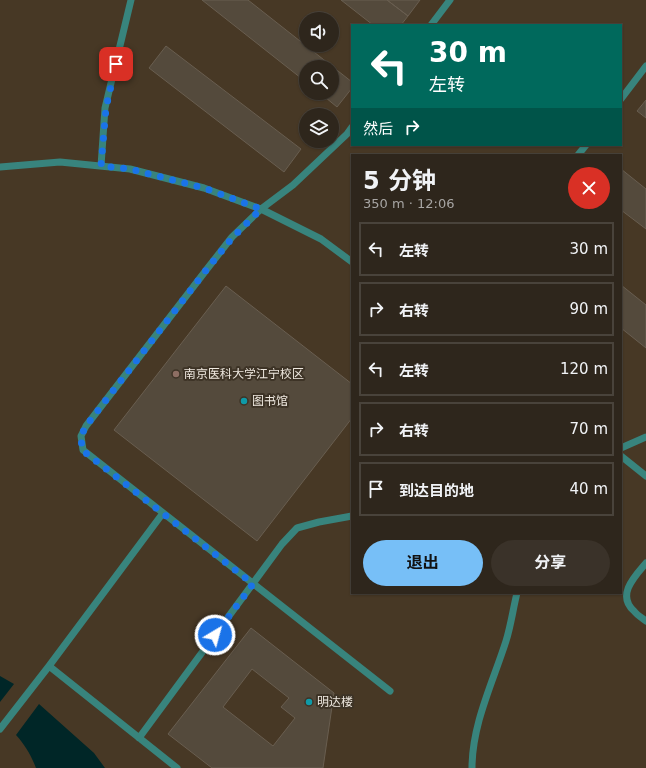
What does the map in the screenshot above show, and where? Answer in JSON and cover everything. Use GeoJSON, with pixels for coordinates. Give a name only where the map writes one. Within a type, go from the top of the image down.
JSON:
{"type":"FeatureCollection","features":[{"type":"Feature","properties":{"kind":"lane"},"geometry":{"type":"LineString","coordinates":[[101,166],[106,108],[131,0]]}},
{"type":"Feature","properties":{"kind":"lane"},"geometry":{"type":"LineString","coordinates":[[432,24],[450,0]]}},
{"type":"Feature","properties":{"kind":"lane"},"geometry":{"type":"LineString","coordinates":[[622,98],[646,66]]}},
{"type":"Feature","properties":{"kind":"lane"},"geometry":{"type":"LineString","coordinates":[[351,128],[293,185],[261,209],[232,238],[86,426],[81,436],[82,450],[390,691]]}},
{"type":"Feature","properties":{"kind":"lane"},"geometry":{"type":"LineString","coordinates":[[579,154],[585,146]]}},
{"type":"Feature","properties":{"kind":"lane"},"geometry":{"type":"LineString","coordinates":[[0,167],[60,162],[101,166],[130,169],[204,188],[261,209],[321,239],[351,261]]}},
{"type":"Feature","properties":{"kind":"lane"},"geometry":{"type":"LineString","coordinates":[[622,448],[646,437]]}},
{"type":"Feature","properties":{"kind":"lane"},"geometry":{"type":"LineString","coordinates":[[622,457],[646,476]]}},
{"type":"Feature","properties":{"kind":"lane"},"geometry":{"type":"LineString","coordinates":[[0,729],[163,513]]}},
{"type":"Feature","properties":{"kind":"lane"},"geometry":{"type":"LineString","coordinates":[[139,738],[282,544],[297,528],[351,516]]}},
{"type":"Feature","properties":{"kind":"lane"},"geometry":{"type":"LineString","coordinates":[[646,563],[630,583],[627,590],[627,600],[632,610],[646,621]]}},
{"type":"Feature","properties":{"kind":"lane"},"geometry":{"type":"LineString","coordinates":[[472,768],[472,754],[478,723],[506,640],[517,594]]}},
{"type":"Feature","properties":{"kind":"lane"},"geometry":{"type":"LineString","coordinates":[[49,666],[177,768]]}},
{"type":"Feature","properties":{"kind":"shaded area","name":"南京医科大学江宁校区"},"geometry":{"type":"Polygon","coordinates":[[[0,0],[646,0],[646,768],[0,768],[0,0]]]}},
{"type":"Feature","properties":{"kind":"water"},"geometry":{"type":"Polygon","coordinates":[[[0,676],[14,684],[0,702],[0,676]]]}},
{"type":"Feature","properties":{"kind":"water"},"geometry":{"type":"Polygon","coordinates":[[[39,704],[94,753],[105,768],[36,768],[28,750],[16,735],[39,704]]]}},
{"type":"Feature","properties":{"kind":"building"},"geometry":{"type":"Polygon","coordinates":[[[202,0],[248,0],[299,40],[299,52],[314,52],[324,60],[299,60],[299,76],[202,0]]]}},
{"type":"Feature","properties":{"kind":"building"},"geometry":{"type":"Polygon","coordinates":[[[341,0],[387,0],[408,16],[402,24],[372,24],[341,0]]]}},
{"type":"Feature","properties":{"kind":"building"},"geometry":{"type":"Polygon","coordinates":[[[387,0],[420,0],[408,16],[387,0]]]}},
{"type":"Feature","properties":{"kind":"building"},"geometry":{"type":"Polygon","coordinates":[[[166,46],[301,149],[284,172],[149,68],[166,46]]]}},
{"type":"Feature","properties":{"kind":"building"},"geometry":{"type":"Polygon","coordinates":[[[339,72],[351,81],[351,89],[337,107],[328,100],[339,100],[339,72]]]}},
{"type":"Feature","properties":{"kind":"building"},"geometry":{"type":"Polygon","coordinates":[[[646,100],[646,118],[637,111],[646,100]]]}},
{"type":"Feature","properties":{"kind":"building"},"geometry":{"type":"Polygon","coordinates":[[[622,170],[646,189],[646,229],[622,211],[622,170]]]}},
{"type":"Feature","properties":{"kind":"building","name":"图书馆"},"geometry":{"type":"Polygon","coordinates":[[[226,286],[351,383],[351,419],[257,541],[114,430],[226,286]]]}},
{"type":"Feature","properties":{"kind":"building"},"geometry":{"type":"Polygon","coordinates":[[[622,286],[646,305],[646,348],[622,329],[622,286]]]}},
{"type":"Feature","properties":{"kind":"building","name":"明达楼"},"geometry":{"type":"Polygon","coordinates":[[[251,628],[334,693],[323,768],[212,768],[168,734],[251,628]],[[252,669],[223,707],[273,746],[295,718],[281,707],[289,698],[252,669]]]}},
{"type":"Feature","properties":{"kind":"place","name":"南京医科大学江宁校区"},"geometry":{"type":"Point","coordinates":[176,374]}},
{"type":"Feature","properties":{"kind":"place","name":"图书馆"},"geometry":{"type":"Point","coordinates":[244,401]}},
{"type":"Feature","properties":{"kind":"place","name":"明达楼"},"geometry":{"type":"Point","coordinates":[309,702]}},
{"type":"Feature","properties":{"kind":"route"},"geometry":{"type":"LineString","coordinates":[[116,64],[106,108],[101,166],[130,169],[204,188],[261,209],[232,238],[207,269],[86,426],[81,436],[82,450],[253,584],[215,635]]}}]}
